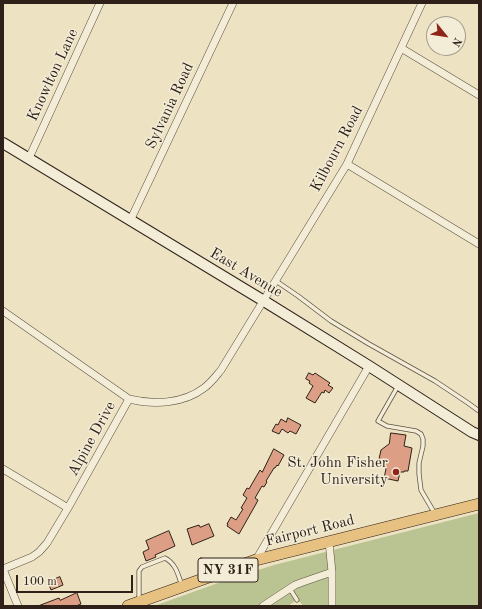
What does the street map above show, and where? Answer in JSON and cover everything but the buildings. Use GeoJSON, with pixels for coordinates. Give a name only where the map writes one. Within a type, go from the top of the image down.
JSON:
{"type":"FeatureCollection","features":[{"type":"Feature","properties":{"kind":"main road","name":"East Avenue"},"geometry":{"type":"LineString","coordinates":[[3,143],[369,366],[475,433],[479,442]]}},
{"type":"Feature","properties":{"kind":"main road","name":"Fairport Road"},"geometry":{"type":"LineString","coordinates":[[133,604],[256,560],[479,504]]}},
{"type":"Feature","properties":{"kind":"street","name":"Knowlton Lane"},"geometry":{"type":"LineString","coordinates":[[29,158],[100,3]]}},
{"type":"Feature","properties":{"kind":"street","name":"Sylvania Road"},"geometry":{"type":"LineString","coordinates":[[130,221],[233,3]]}},
{"type":"Feature","properties":{"kind":"street","name":"Kilbourn Road"},"geometry":{"type":"LineString","coordinates":[[264,301],[347,164],[422,3]]}},
{"type":"Feature","properties":{"kind":"street"},"geometry":{"type":"LineString","coordinates":[[401,48],[479,95]]}},
{"type":"Feature","properties":{"kind":"street"},"geometry":{"type":"LineString","coordinates":[[347,164],[479,244]]}},
{"type":"Feature","properties":{"kind":"street","name":"Alpine Drive"},"geometry":{"type":"LineString","coordinates":[[18,606],[3,569],[32,557],[47,543],[130,399],[142,402],[173,401],[189,396],[204,388],[221,370],[264,301]]}},
{"type":"Feature","properties":{"kind":"street"},"geometry":{"type":"LineString","coordinates":[[3,311],[130,399]]}},
{"type":"Feature","properties":{"kind":"street"},"geometry":{"type":"LineString","coordinates":[[256,560],[369,366]]}},
{"type":"Feature","properties":{"kind":"street"},"geometry":{"type":"LineString","coordinates":[[3,469],[68,508]]}},
{"type":"Feature","properties":{"kind":"street"},"geometry":{"type":"LineString","coordinates":[[329,542],[332,572],[332,606]]}},
{"type":"Feature","properties":{"kind":"street"},"geometry":{"type":"LineString","coordinates":[[263,606],[303,582],[332,572]]}},
{"type":"Feature","properties":{"kind":"lane"},"geometry":{"type":"LineString","coordinates":[[276,281],[332,321],[369,344],[435,381],[479,411]]}},
{"type":"Feature","properties":{"kind":"lane"},"geometry":{"type":"LineString","coordinates":[[399,385],[378,421],[387,426],[416,431],[421,434],[423,446],[419,463],[419,474],[421,490],[435,515]]}},
{"type":"Feature","properties":{"kind":"lane"},"geometry":{"type":"LineString","coordinates":[[133,604],[139,571],[142,567],[165,558],[170,561],[175,568],[183,587]]}},
{"type":"Feature","properties":{"kind":"lane"},"geometry":{"type":"LineString","coordinates":[[290,589],[297,600]]}},
{"type":"Feature","properties":{"kind":"green space"},"geometry":{"type":"Polygon","coordinates":[[[479,513],[479,606],[303,606],[298,599],[288,606],[154,606],[274,565],[479,513]]]}},
{"type":"Feature","properties":{"kind":"place","name":"St. John Fisher University"},"geometry":{"type":"Point","coordinates":[396,472]}}]}
